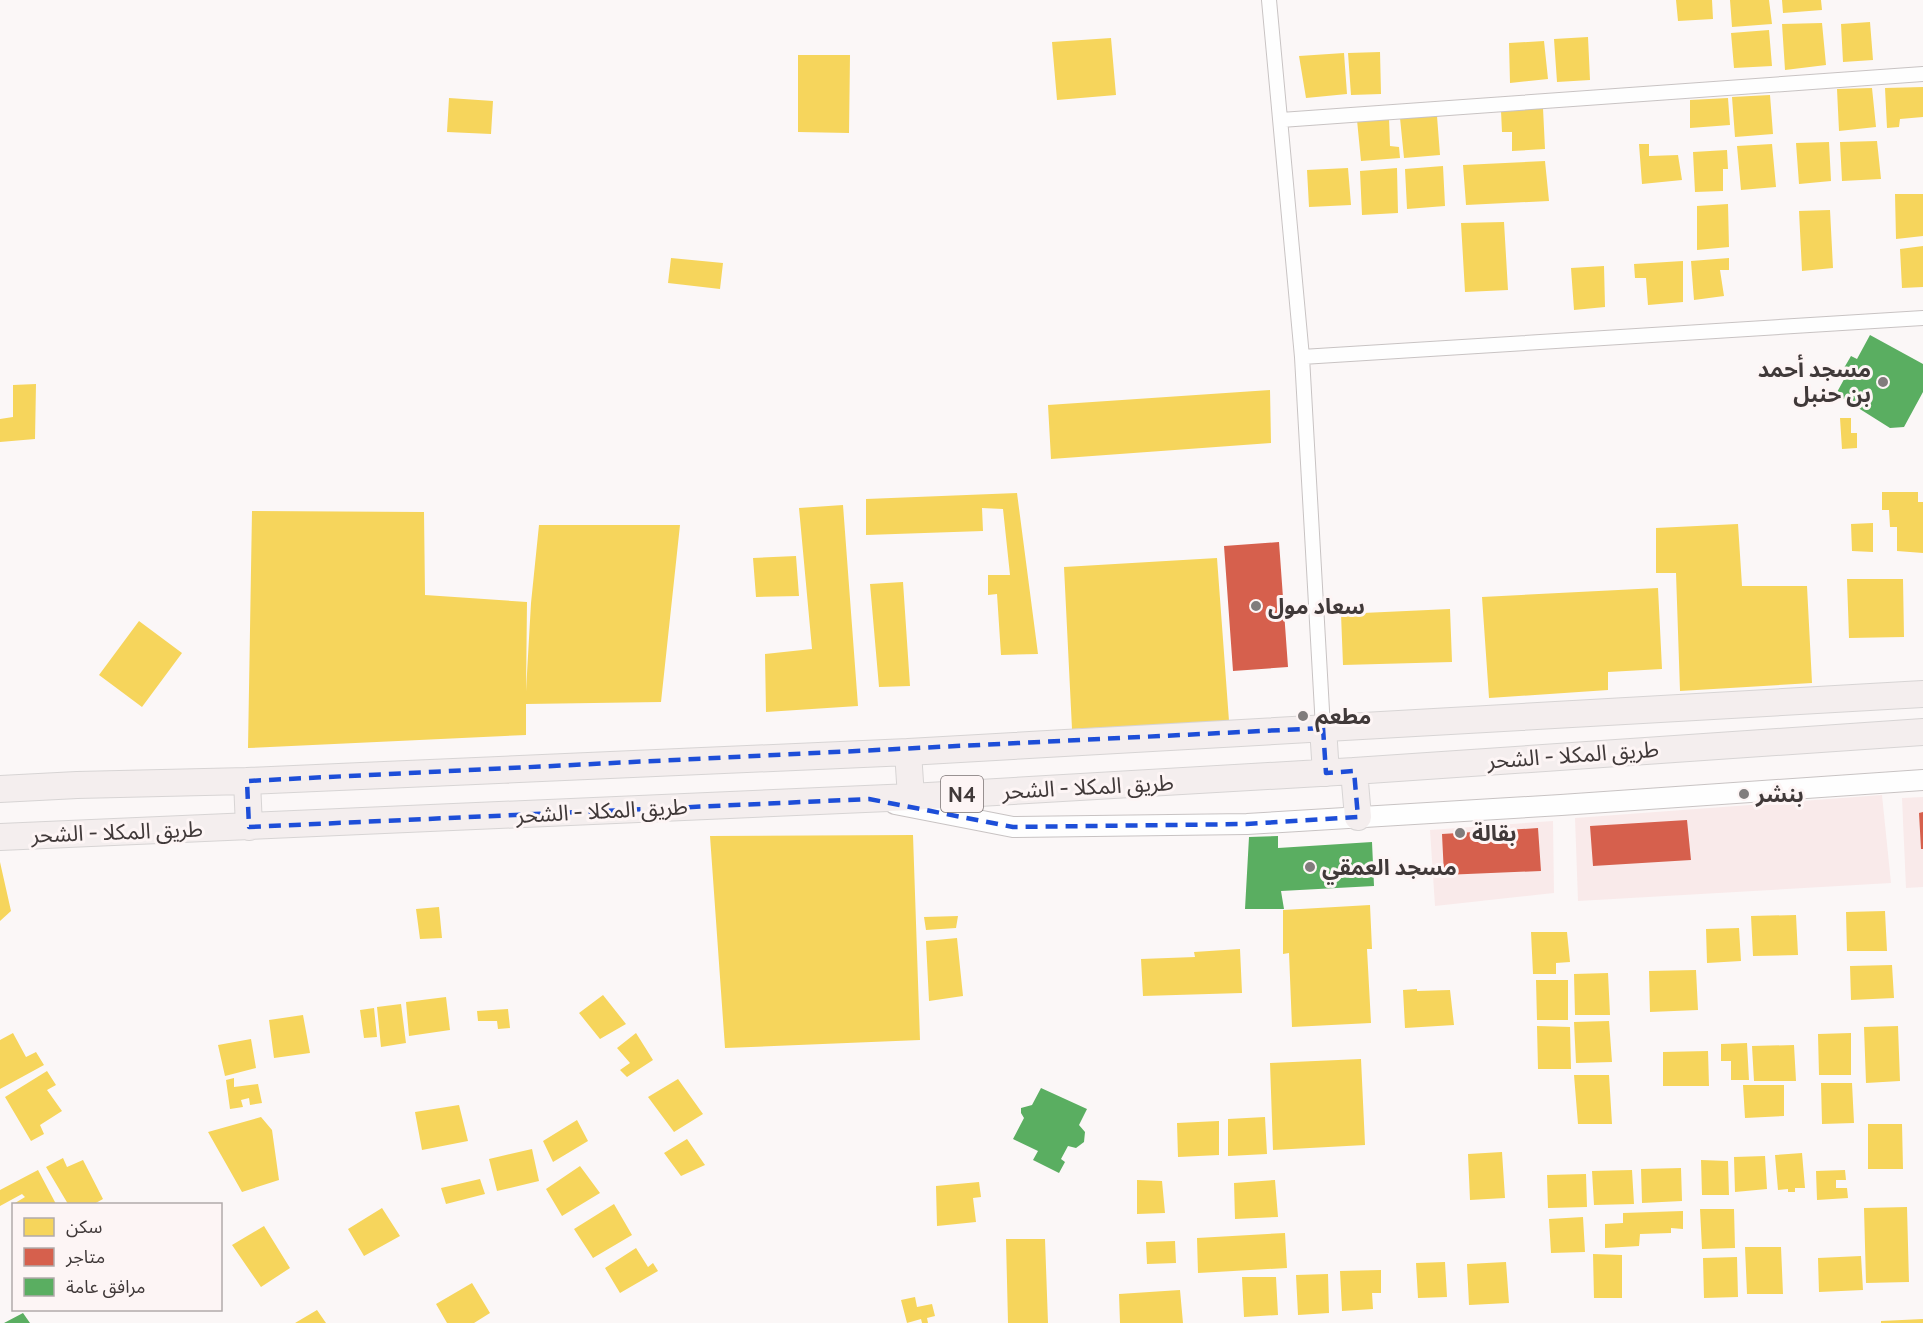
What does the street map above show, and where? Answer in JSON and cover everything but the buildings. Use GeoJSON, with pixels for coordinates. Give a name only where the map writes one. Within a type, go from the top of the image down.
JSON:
{"type":"FeatureCollection","features":[{"type":"Feature","properties":{"kind":"highway","name":"طريق المكلا - الشحر"},"geometry":{"type":"LineString","coordinates":[[0,789],[247,781],[908,752],[1923,694]]}},
{"type":"Feature","properties":{"kind":"highway"},"geometry":{"type":"LineString","coordinates":[[1323,728],[1326,772]]}},
{"type":"Feature","properties":{"kind":"highway","name":"طريق المكلا - الشحر"},"geometry":{"type":"LineString","coordinates":[[0,837],[911,797],[1354,771],[1923,732]]}},
{"type":"Feature","properties":{"kind":"highway"},"geometry":{"type":"LineString","coordinates":[[908,752],[911,797]]}},
{"type":"Feature","properties":{"kind":"highway"},"geometry":{"type":"LineString","coordinates":[[1354,771],[1358,817]]}},
{"type":"Feature","properties":{"kind":"highway"},"geometry":{"type":"LineString","coordinates":[[247,781],[249,827]]}},
{"type":"Feature","properties":{"kind":"street"},"geometry":{"type":"LineString","coordinates":[[1269,0],[1302,357],[1323,728]]}},
{"type":"Feature","properties":{"kind":"street"},"geometry":{"type":"LineString","coordinates":[[1281,120],[1923,74]]}},
{"type":"Feature","properties":{"kind":"street"},"geometry":{"type":"LineString","coordinates":[[1302,357],[1923,318]]}},
{"type":"Feature","properties":{"kind":"street"},"geometry":{"type":"LineString","coordinates":[[869,799],[1013,826],[1247,824],[1923,780]]}},
{"type":"Feature","properties":{"kind":"highlighted area"},"geometry":{"type":"Polygon","coordinates":[[[1323,728],[1326,773],[1354,771],[1358,817],[1247,824],[1013,827],[869,799],[249,827],[247,781],[1323,728]]]}},
{"type":"Feature","properties":{"kind":"shaded area"},"geometry":{"type":"Polygon","coordinates":[[[1882,795],[1891,883],[1578,901],[1575,818],[1882,795]]]}},
{"type":"Feature","properties":{"kind":"shaded area"},"geometry":{"type":"Polygon","coordinates":[[[1923,797],[1923,887],[1906,888],[1902,798],[1923,797]]]}},
{"type":"Feature","properties":{"kind":"shaded area"},"geometry":{"type":"Polygon","coordinates":[[[1553,821],[1554,893],[1435,906],[1430,830],[1553,821]]]}},
{"type":"Feature","properties":{"kind":"place","name":"مسجد أحمد بن حنبل"},"geometry":{"type":"Point","coordinates":[1883,382]}},
{"type":"Feature","properties":{"kind":"place","name":"سعاد مول"},"geometry":{"type":"Point","coordinates":[1256,606]}},
{"type":"Feature","properties":{"kind":"place","name":"مطعم"},"geometry":{"type":"Point","coordinates":[1303,716]}},
{"type":"Feature","properties":{"kind":"place","name":"بنشر"},"geometry":{"type":"Point","coordinates":[1744,794]}},
{"type":"Feature","properties":{"kind":"place","name":"بقالة"},"geometry":{"type":"Point","coordinates":[1460,833]}},
{"type":"Feature","properties":{"kind":"place","name":"مسجد العمقي"},"geometry":{"type":"Point","coordinates":[1310,867]}}]}
